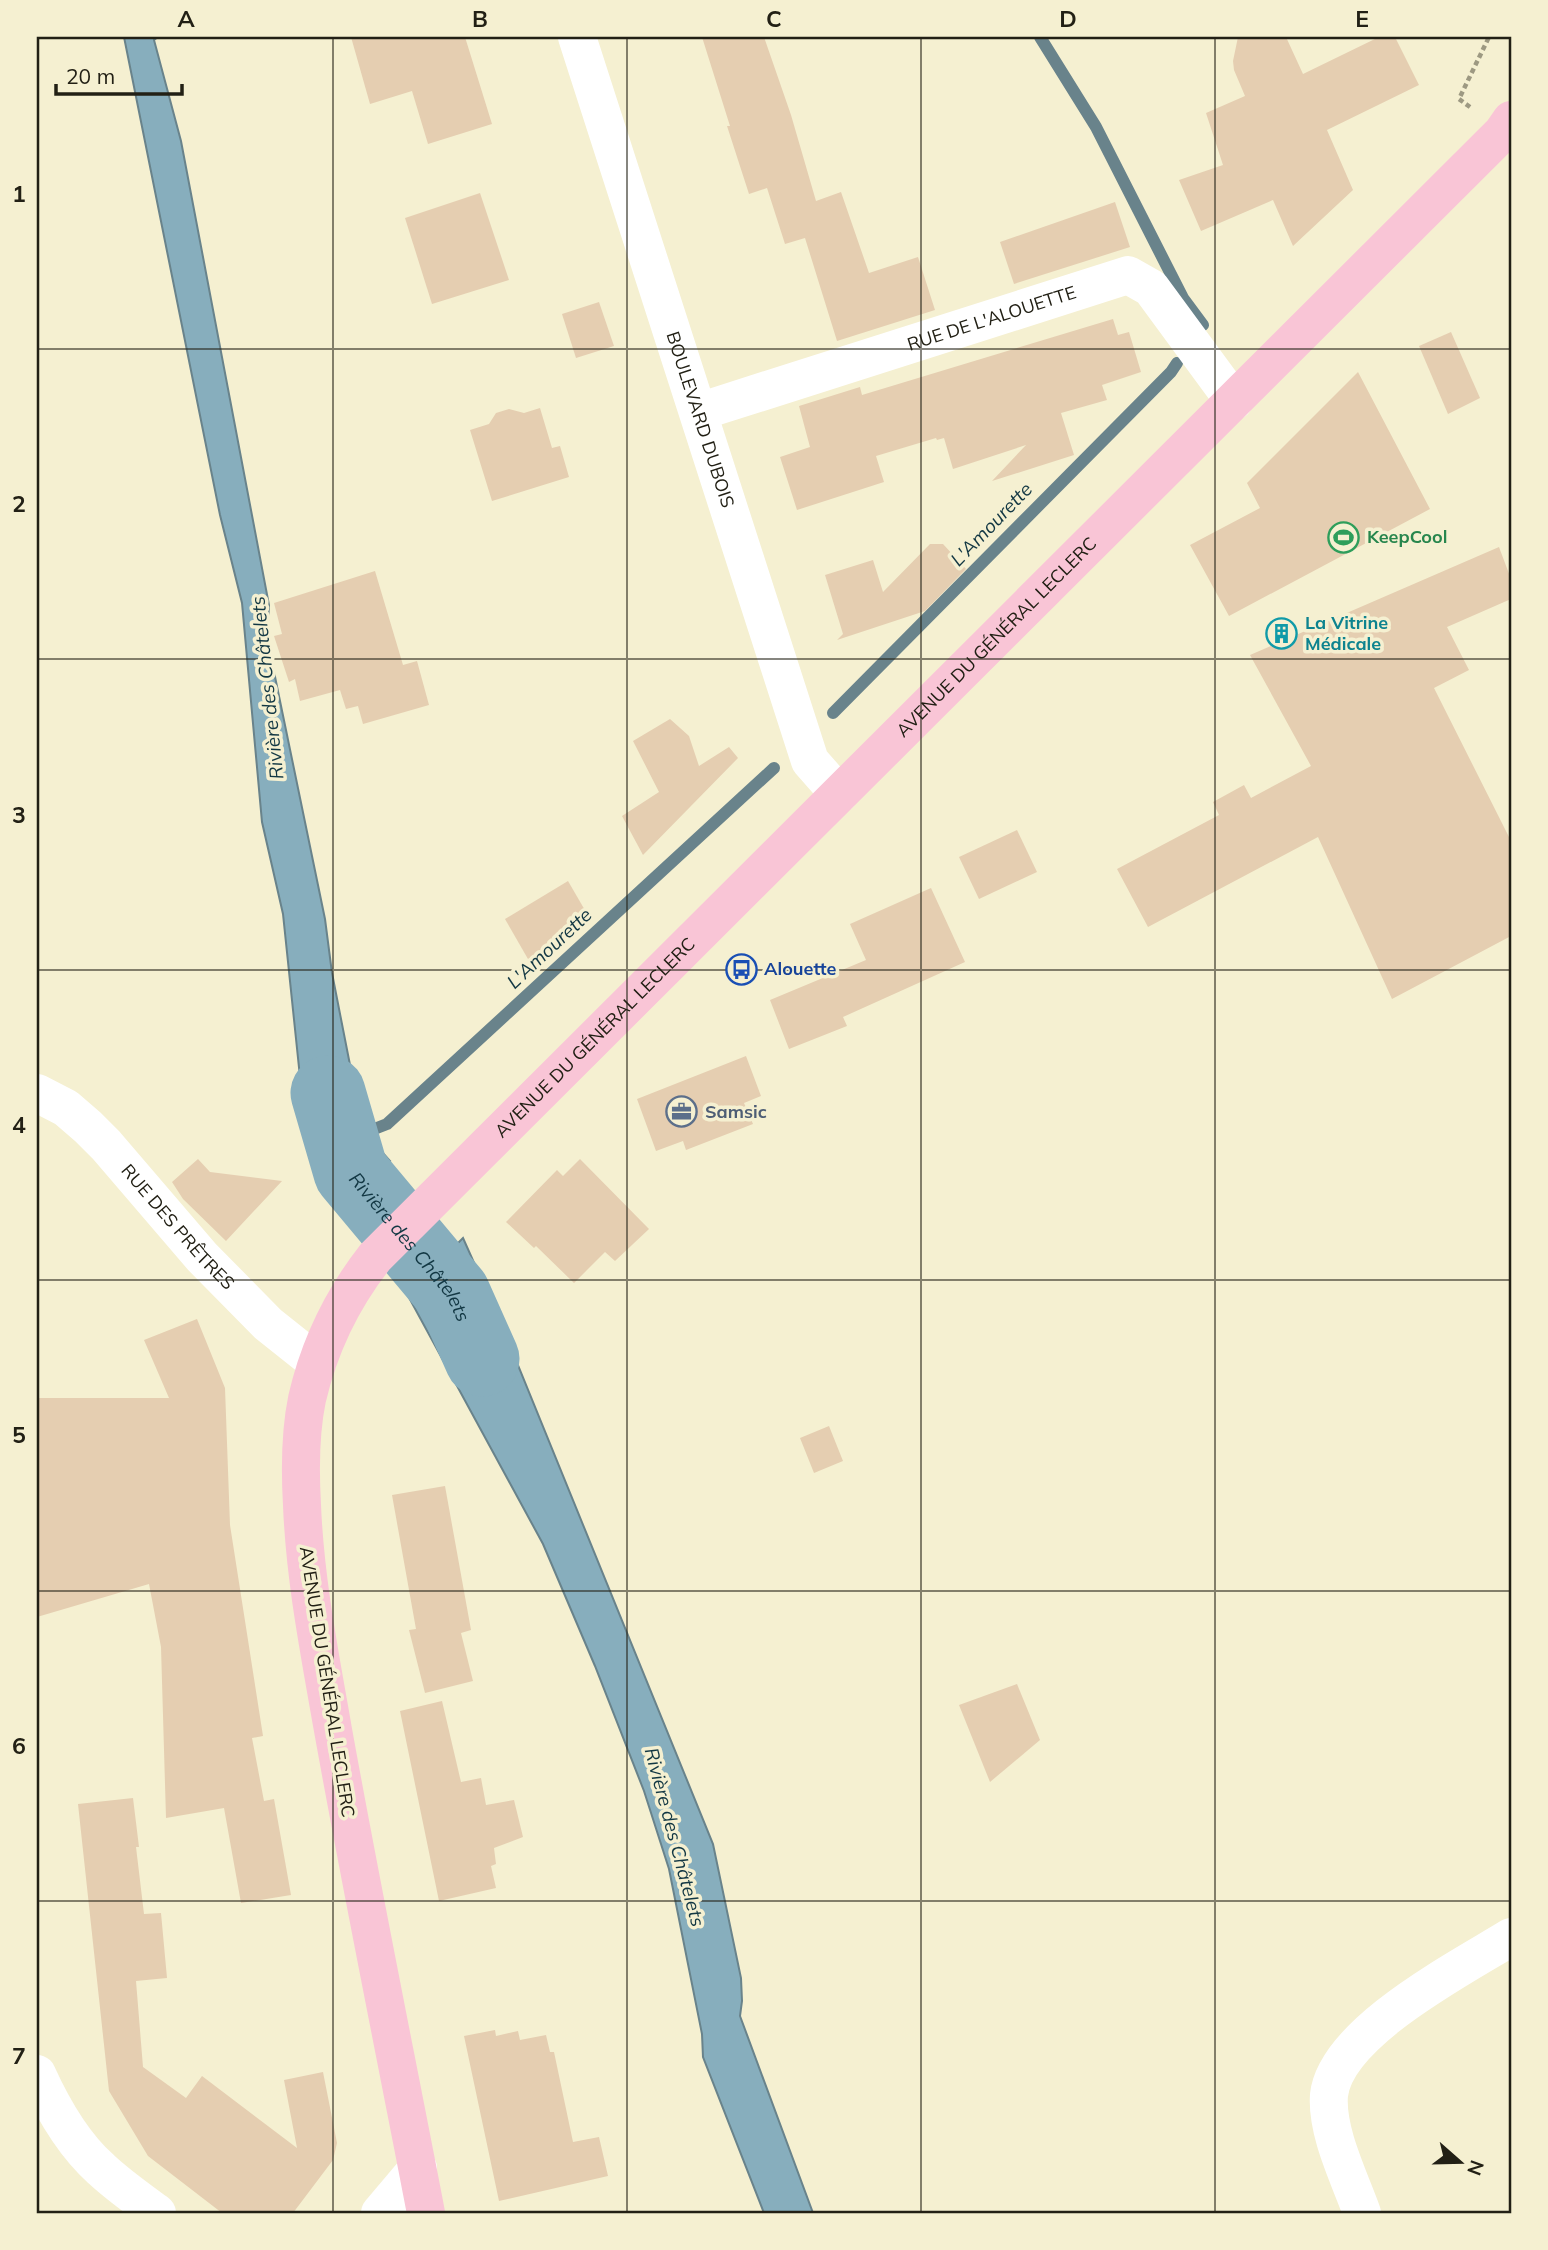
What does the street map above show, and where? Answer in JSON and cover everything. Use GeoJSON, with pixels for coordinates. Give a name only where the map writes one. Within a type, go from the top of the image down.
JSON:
{"type":"FeatureCollection","features":[{"type":"Feature","properties":{"kind":"main road","name":"AVENUE DU GÉNÉRAL LECLERC"},"geometry":{"type":"LineString","coordinates":[[426,2213],[345,1800],[307,1576],[303,1534],[301,1453],[307,1401],[317,1363],[340,1308],[375,1257],[1507,127]]}},
{"type":"Feature","properties":{"kind":"street","name":"BOULEVARD DUBOIS"},"geometry":{"type":"LineString","coordinates":[[577,37],[810,761],[839,794]]}},
{"type":"Feature","properties":{"kind":"street","name":"RUE DE L'ALOUETTE"},"geometry":{"type":"LineString","coordinates":[[699,414],[1128,275],[1151,288],[1234,401]]}},
{"type":"Feature","properties":{"kind":"street","name":"RUE DES PRÊTRES"},"geometry":{"type":"LineString","coordinates":[[37,1093],[66,1108],[88,1127],[202,1257],[268,1324],[317,1363]]}},
{"type":"Feature","properties":{"kind":"street"},"geometry":{"type":"LineString","coordinates":[[1362,2213],[1334,2133],[1329,2094],[1334,2076],[1351,2050],[1391,2014],[1511,1937]]}},
{"type":"Feature","properties":{"kind":"street"},"geometry":{"type":"LineString","coordinates":[[37,2074],[63,2120],[91,2158],[115,2181],[157,2213]]}},
{"type":"Feature","properties":{"kind":"street"},"geometry":{"type":"LineString","coordinates":[[380,2213],[418,2168]]}},
{"type":"Feature","properties":{"kind":"path"},"geometry":{"type":"LineString","coordinates":[[1489,37],[1459,99],[1507,127]]}},
{"type":"Feature","properties":{"kind":"water"},"geometry":{"type":"Polygon","coordinates":[[[124,37],[158,37],[154,40],[181,141],[269,605],[267,638],[325,919],[332,973],[351,1070],[363,1116],[376,1134],[373,1142],[390,1161],[342,1211],[312,1163],[305,1125],[283,914],[262,822],[242,603],[220,515],[124,37]]]}},
{"type":"Feature","properties":{"kind":"water"},"geometry":{"type":"Polygon","coordinates":[[[463,1238],[500,1321],[713,1844],[741,1978],[740,2016],[813,2213],[764,2213],[703,2057],[702,2034],[669,1869],[644,1791],[543,1544],[407,1294],[463,1238]]]}},
{"type":"Feature","properties":{"kind":"building"},"geometry":{"type":"Polygon","coordinates":[[[351,37],[465,37],[492,124],[428,144],[412,91],[370,104],[351,37]]]}},
{"type":"Feature","properties":{"kind":"building"},"geometry":{"type":"Polygon","coordinates":[[[702,37],[764,37],[791,115],[816,201],[841,192],[869,273],[918,257],[935,310],[837,341],[805,238],[785,244],[767,188],[749,194],[702,37]]]}},
{"type":"Feature","properties":{"kind":"building"},"geometry":{"type":"Polygon","coordinates":[[[1238,37],[1286,37],[1303,74],[1379,37],[1395,37],[1419,85],[1327,130],[1353,190],[1293,246],[1273,200],[1201,231],[1179,180],[1223,165],[1206,113],[1245,96],[1234,70],[1238,37]]]}},
{"type":"Feature","properties":{"kind":"building"},"geometry":{"type":"Polygon","coordinates":[[[480,193],[509,280],[432,304],[405,218],[480,193]]]}},
{"type":"Feature","properties":{"kind":"building"},"geometry":{"type":"Polygon","coordinates":[[[1115,202],[1130,247],[1014,284],[1000,242],[1115,202]]]}},
{"type":"Feature","properties":{"kind":"building"},"geometry":{"type":"Polygon","coordinates":[[[599,302],[614,346],[576,358],[562,314],[599,302]]]}},
{"type":"Feature","properties":{"kind":"building"},"geometry":{"type":"Polygon","coordinates":[[[1113,319],[1118,335],[1129,332],[1141,372],[1102,385],[1107,400],[1061,413],[1074,455],[992,481],[1026,445],[953,469],[944,438],[936,438],[876,456],[884,482],[797,510],[780,457],[810,447],[799,406],[860,387],[862,395],[1113,319]]]}},
{"type":"Feature","properties":{"kind":"building"},"geometry":{"type":"Polygon","coordinates":[[[1451,332],[1480,398],[1448,414],[1419,346],[1451,332]]]}},
{"type":"Feature","properties":{"kind":"building"},"geometry":{"type":"Polygon","coordinates":[[[1358,372],[1430,509],[1229,616],[1190,545],[1260,508],[1247,483],[1358,372]]]}},
{"type":"Feature","properties":{"kind":"building"},"geometry":{"type":"Polygon","coordinates":[[[540,408],[552,448],[560,446],[569,477],[492,501],[470,430],[489,424],[496,413],[509,409],[524,413],[540,408]]]}},
{"type":"Feature","properties":{"kind":"building"},"geometry":{"type":"Polygon","coordinates":[[[930,544],[943,544],[966,569],[925,611],[837,640],[843,634],[825,575],[873,560],[883,592],[930,544]]]}},
{"type":"Feature","properties":{"kind":"building"},"geometry":{"type":"Polygon","coordinates":[[[1499,547],[1511,579],[1511,599],[1447,627],[1469,670],[1434,688],[1511,841],[1511,936],[1392,999],[1318,837],[1148,927],[1117,869],[1219,815],[1213,802],[1244,785],[1251,798],[1311,766],[1250,655],[1499,547]]]}},
{"type":"Feature","properties":{"kind":"building"},"geometry":{"type":"Polygon","coordinates":[[[375,571],[403,665],[417,661],[429,705],[363,724],[358,706],[346,709],[340,690],[300,701],[295,679],[289,682],[274,636],[282,634],[274,603],[375,571]]]}},
{"type":"Feature","properties":{"kind":"building"},"geometry":{"type":"Polygon","coordinates":[[[670,719],[689,736],[699,766],[729,747],[738,758],[643,855],[622,816],[659,792],[633,741],[670,719]]]}},
{"type":"Feature","properties":{"kind":"building"},"geometry":{"type":"Polygon","coordinates":[[[1017,830],[1037,872],[979,899],[959,857],[1017,830]]]}},
{"type":"Feature","properties":{"kind":"building"},"geometry":{"type":"Polygon","coordinates":[[[568,881],[586,912],[532,966],[505,919],[568,881]]]}},
{"type":"Feature","properties":{"kind":"building"},"geometry":{"type":"Polygon","coordinates":[[[931,888],[965,962],[843,1017],[847,1026],[789,1049],[770,1000],[866,960],[850,924],[931,888]]]}},
{"type":"Feature","properties":{"kind":"building","name":"Samsic"},"geometry":{"type":"Polygon","coordinates":[[[746,1056],[761,1096],[744,1103],[753,1124],[686,1150],[683,1141],[656,1151],[637,1099],[746,1056]]]}},
{"type":"Feature","properties":{"kind":"building"},"geometry":{"type":"Polygon","coordinates":[[[198,1159],[210,1172],[282,1181],[226,1241],[183,1199],[172,1182],[198,1159]]]}},
{"type":"Feature","properties":{"kind":"building"},"geometry":{"type":"Polygon","coordinates":[[[580,1159],[649,1229],[615,1261],[605,1252],[574,1283],[536,1246],[534,1248],[506,1222],[557,1170],[563,1176],[580,1159]]]}},
{"type":"Feature","properties":{"kind":"building"},"geometry":{"type":"Polygon","coordinates":[[[197,1319],[225,1388],[230,1525],[263,1736],[252,1738],[264,1801],[274,1799],[291,1895],[241,1903],[224,1808],[166,1818],[161,1647],[149,1584],[37,1617],[37,1398],[169,1398],[144,1340],[197,1319]]]}},
{"type":"Feature","properties":{"kind":"building"},"geometry":{"type":"Polygon","coordinates":[[[829,1426],[843,1461],[814,1473],[800,1438],[829,1426]]]}},
{"type":"Feature","properties":{"kind":"building"},"geometry":{"type":"Polygon","coordinates":[[[445,1486],[471,1630],[461,1633],[473,1681],[425,1693],[409,1630],[416,1629],[392,1495],[445,1486]]]}},
{"type":"Feature","properties":{"kind":"building"},"geometry":{"type":"Polygon","coordinates":[[[1017,1684],[1040,1740],[990,1782],[959,1705],[1017,1684]]]}},
{"type":"Feature","properties":{"kind":"building"},"geometry":{"type":"Polygon","coordinates":[[[442,1701],[461,1782],[481,1778],[486,1805],[514,1800],[523,1837],[494,1848],[496,1864],[491,1866],[496,1888],[439,1901],[400,1711],[442,1701]]]}},
{"type":"Feature","properties":{"kind":"building"},"geometry":{"type":"Polygon","coordinates":[[[133,1798],[144,1914],[161,1913],[167,1978],[136,1981],[143,2067],[186,2098],[202,2076],[297,2148],[284,2080],[323,2072],[337,2143],[333,2160],[293,2213],[222,2213],[148,2156],[109,2091],[78,1804],[133,1798]]]}},
{"type":"Feature","properties":{"kind":"building"},"geometry":{"type":"Polygon","coordinates":[[[495,2030],[496,2036],[518,2031],[520,2040],[546,2035],[550,2052],[554,2052],[573,2142],[599,2137],[608,2176],[499,2201],[464,2036],[495,2030]]]}},
{"type":"Feature","properties":{"kind":"waterway","name":"L'Amourette"},"geometry":{"type":"LineString","coordinates":[[1040,37],[1096,127],[1183,298],[1203,325]]}},
{"type":"Feature","properties":{"kind":"waterway","name":"L'Amourette"},"geometry":{"type":"LineString","coordinates":[[833,713],[1177,363]]}},
{"type":"Feature","properties":{"kind":"waterway","name":"L'Amourette"},"geometry":{"type":"LineString","coordinates":[[359,1135],[387,1124],[774,768]]}},
{"type":"Feature","properties":{"kind":"waterway","name":"Rivière des Châtelets"},"geometry":{"type":"LineString","coordinates":[[328,1093],[351,1172],[453,1294],[482,1359]]}},
{"type":"Feature","properties":{"kind":"place","name":"KeepCool"},"geometry":{"type":"Point","coordinates":[1344,537]}},
{"type":"Feature","properties":{"kind":"place","name":"La Vitrine Médicale"},"geometry":{"type":"Point","coordinates":[1282,633]}},
{"type":"Feature","properties":{"kind":"place","name":"Alouette"},"geometry":{"type":"Point","coordinates":[741,969]}},
{"type":"Feature","properties":{"kind":"place","name":"Samsic"},"geometry":{"type":"Point","coordinates":[682,1112]}}]}
